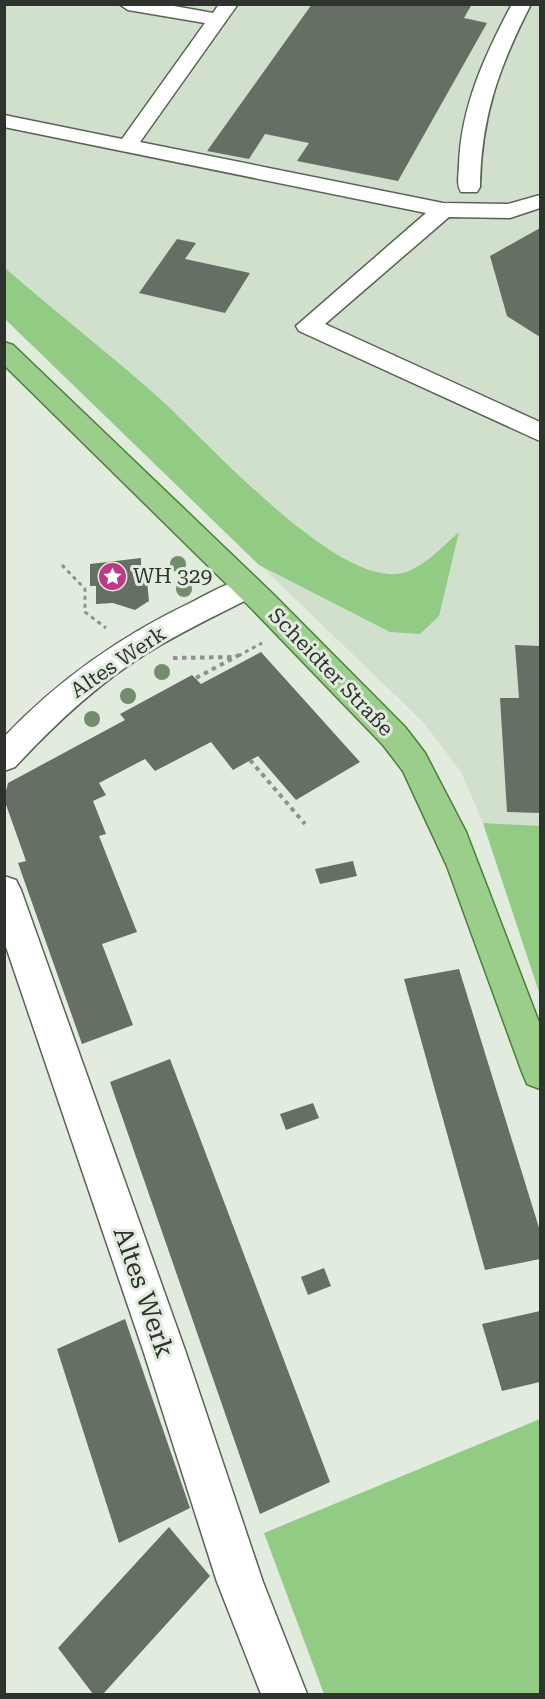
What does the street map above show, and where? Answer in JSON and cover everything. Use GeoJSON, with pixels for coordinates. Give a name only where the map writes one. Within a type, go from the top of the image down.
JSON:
{"type":"FeatureCollection","features":[{"type":"Feature","properties":{"kind":"main road","name":"Scheidter Straße"},"geometry":{"type":"LineString","coordinates":[[4,350],[248,587],[387,729],[414,762],[450,832],[464,866],[540,1072]]}},
{"type":"Feature","properties":{"kind":"street"},"geometry":{"type":"LineString","coordinates":[[128,4],[224,12]]}},
{"type":"Feature","properties":{"kind":"street"},"geometry":{"type":"LineString","coordinates":[[469,187],[469,153],[475,113],[486,72],[522,4]]}},
{"type":"Feature","properties":{"kind":"street"},"geometry":{"type":"LineString","coordinates":[[127,146],[224,12]]}},
{"type":"Feature","properties":{"kind":"street"},"geometry":{"type":"LineString","coordinates":[[4,121],[443,210],[510,211],[540,201]]}},
{"type":"Feature","properties":{"kind":"street"},"geometry":{"type":"LineString","coordinates":[[443,210],[308,326],[540,432]]}},
{"type":"Feature","properties":{"kind":"street","name":"Altes Werk"},"geometry":{"type":"LineString","coordinates":[[4,758],[31,728],[100,670],[134,646],[248,587]]}},
{"type":"Feature","properties":{"kind":"street","name":"Altes Werk"},"geometry":{"type":"LineString","coordinates":[[4,890],[164,1350],[240,1582],[284,1695]]}},
{"type":"Feature","properties":{"kind":"path"},"geometry":{"type":"LineString","coordinates":[[196,678],[226,662]]}},
{"type":"Feature","properties":{"kind":"path"},"geometry":{"type":"LineString","coordinates":[[250,760],[304,824]]}},
{"type":"Feature","properties":{"kind":"shaded area"},"geometry":{"type":"Polygon","coordinates":[[[4,5],[540,5],[540,826],[483,823],[461,772],[424,723],[5,319],[4,5]]]}},
{"type":"Feature","properties":{"kind":"green space"},"geometry":{"type":"Polygon","coordinates":[[[5,268],[158,397],[271,504],[304,532],[338,555],[369,570],[396,574],[422,564],[459,532],[439,616],[420,634],[390,632],[259,565],[5,319],[5,268]]]}},
{"type":"Feature","properties":{"kind":"green space"},"geometry":{"type":"Polygon","coordinates":[[[483,823],[540,826],[540,995],[483,823]]]}},
{"type":"Feature","properties":{"kind":"green space"},"geometry":{"type":"Polygon","coordinates":[[[540,1419],[540,1694],[324,1694],[264,1533],[540,1419]]]}},
{"type":"Feature","properties":{"kind":"building"},"geometry":{"type":"Polygon","coordinates":[[[312,4],[472,4],[464,18],[487,23],[398,181],[297,161],[309,143],[265,134],[249,159],[207,151],[312,4]]]}},
{"type":"Feature","properties":{"kind":"building"},"geometry":{"type":"Polygon","coordinates":[[[540,228],[540,337],[507,316],[490,256],[540,228]]]}},
{"type":"Feature","properties":{"kind":"building"},"geometry":{"type":"Polygon","coordinates":[[[177,239],[196,243],[185,259],[250,273],[225,313],[139,293],[177,239]]]}},
{"type":"Feature","properties":{"kind":"building"},"geometry":{"type":"Polygon","coordinates":[[[141,558],[141,581],[147,581],[149,601],[135,610],[113,603],[96,604],[96,586],[90,586],[90,564],[141,558]]]}},
{"type":"Feature","properties":{"kind":"building"},"geometry":{"type":"Polygon","coordinates":[[[515,645],[540,646],[540,813],[507,812],[500,698],[519,698],[515,645]]]}},
{"type":"Feature","properties":{"kind":"building"},"geometry":{"type":"Polygon","coordinates":[[[261,652],[360,762],[296,800],[258,756],[233,770],[211,742],[155,771],[145,759],[99,783],[106,795],[93,801],[106,834],[99,836],[137,932],[102,944],[133,1025],[82,1044],[18,863],[26,861],[4,799],[8,783],[125,720],[120,714],[192,675],[201,684],[261,652]]]}},
{"type":"Feature","properties":{"kind":"building"},"geometry":{"type":"Polygon","coordinates":[[[353,861],[357,876],[320,884],[315,869],[353,861]]]}},
{"type":"Feature","properties":{"kind":"building"},"geometry":{"type":"Polygon","coordinates":[[[459,969],[540,1231],[540,1259],[485,1270],[404,979],[459,969]]]}},
{"type":"Feature","properties":{"kind":"building"},"geometry":{"type":"Polygon","coordinates":[[[170,1059],[330,1482],[260,1514],[110,1082],[170,1059]]]}},
{"type":"Feature","properties":{"kind":"building"},"geometry":{"type":"Polygon","coordinates":[[[313,1103],[319,1118],[286,1130],[280,1114],[313,1103]]]}},
{"type":"Feature","properties":{"kind":"building"},"geometry":{"type":"Polygon","coordinates":[[[324,1268],[331,1286],[308,1295],[301,1277],[324,1268]]]}},
{"type":"Feature","properties":{"kind":"building"},"geometry":{"type":"Polygon","coordinates":[[[540,1311],[540,1382],[502,1391],[482,1324],[540,1311]]]}},
{"type":"Feature","properties":{"kind":"building"},"geometry":{"type":"Polygon","coordinates":[[[125,1319],[190,1508],[119,1543],[57,1349],[125,1319]]]}},
{"type":"Feature","properties":{"kind":"building"},"geometry":{"type":"Polygon","coordinates":[[[169,1527],[210,1576],[103,1694],[93,1694],[58,1648],[169,1527]]]}},
{"type":"Feature","properties":{"kind":"place","name":"WH 329"},"geometry":{"type":"Point","coordinates":[112,576]}}]}
